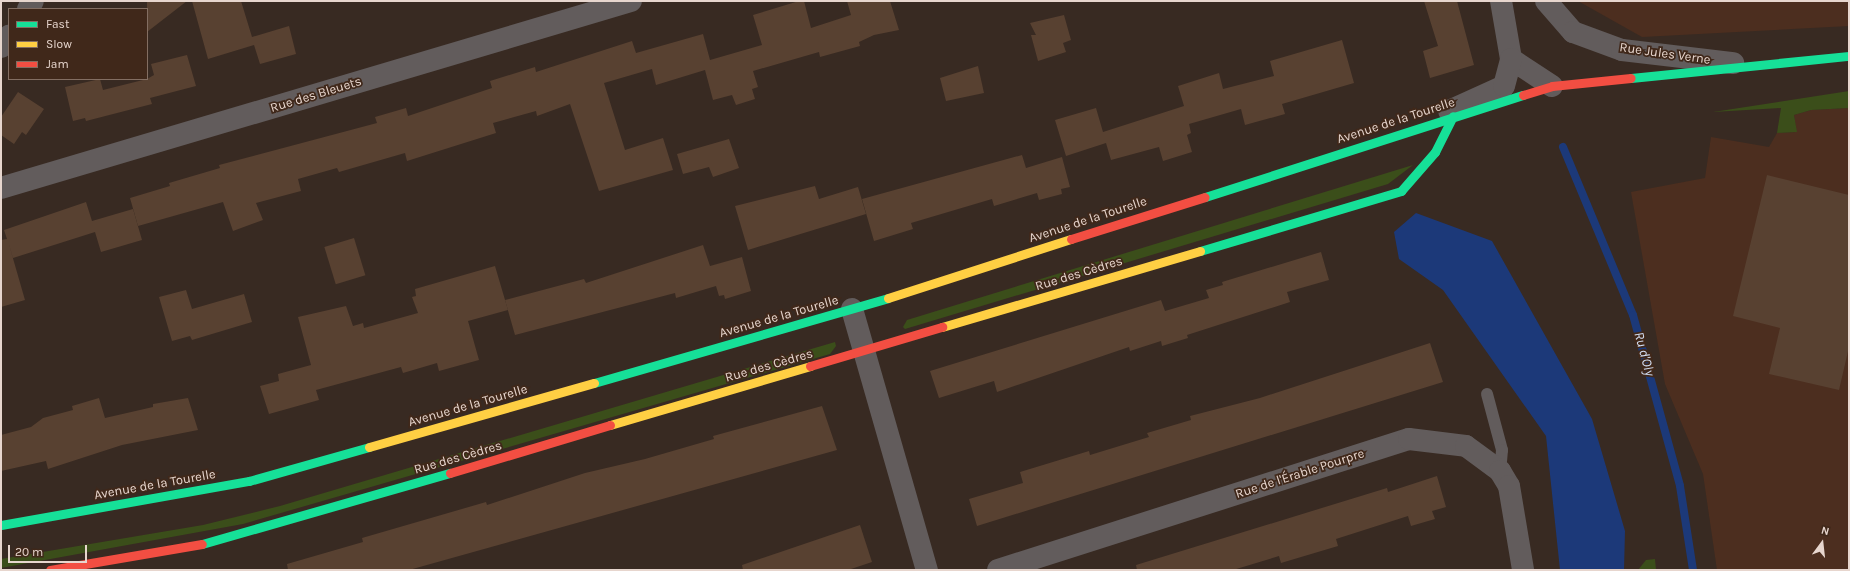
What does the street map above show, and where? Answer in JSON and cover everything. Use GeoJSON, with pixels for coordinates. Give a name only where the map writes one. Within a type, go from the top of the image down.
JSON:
{"type":"FeatureCollection","features":[{"type":"Feature","properties":{"kind":"main road","name":"Avenue de la Tourelle"},"geometry":{"type":"LineString","coordinates":[[1,525],[249,481],[852,309],[1399,133],[1552,86],[1849,56]]}},
{"type":"Feature","properties":{"kind":"main road","name":"Rue des Cèdres"},"geometry":{"type":"LineString","coordinates":[[50,570],[220,541],[864,352],[1400,191],[1435,152],[1453,116]]}},
{"type":"Feature","properties":{"kind":"street","name":"Rue des Bleuets"},"geometry":{"type":"LineString","coordinates":[[1,188],[631,1]]}},
{"type":"Feature","properties":{"kind":"street"},"geometry":{"type":"LineString","coordinates":[[1399,133],[1504,86],[1511,59],[1501,1]]}},
{"type":"Feature","properties":{"kind":"street","name":"Rue Jules Verne"},"geometry":{"type":"LineString","coordinates":[[1546,1],[1573,32],[1622,50],[1752,66]]}},
{"type":"Feature","properties":{"kind":"street"},"geometry":{"type":"LineString","coordinates":[[1,47],[8,37]]}},
{"type":"Feature","properties":{"kind":"street"},"geometry":{"type":"LineString","coordinates":[[1511,59],[1552,86]]}},
{"type":"Feature","properties":{"kind":"street"},"geometry":{"type":"LineString","coordinates":[[852,309],[927,570]]}},
{"type":"Feature","properties":{"kind":"street","name":"Rue de l'Érable Pourpre"},"geometry":{"type":"LineString","coordinates":[[998,570],[1409,439],[1466,446],[1500,470],[1509,486],[1523,570]]}},
{"type":"Feature","properties":{"kind":"lane"},"geometry":{"type":"LineString","coordinates":[[1487,394],[1502,450],[1500,470]]}},
{"type":"Feature","properties":{"kind":"shaded area"},"geometry":{"type":"Polygon","coordinates":[[[1578,1],[1849,1],[1849,26],[1642,37],[1578,1]]]}},
{"type":"Feature","properties":{"kind":"shaded area"},"geometry":{"type":"Polygon","coordinates":[[[1849,108],[1849,570],[1717,570],[1703,474],[1665,384],[1631,192],[1705,178],[1711,137],[1769,147],[1777,133],[1796,132],[1794,115],[1811,110],[1849,108]]]}},
{"type":"Feature","properties":{"kind":"green space"},"geometry":{"type":"Polygon","coordinates":[[[1849,91],[1849,108],[1811,110],[1794,115],[1797,132],[1777,133],[1781,108],[1713,112],[1849,91]]]}},
{"type":"Feature","properties":{"kind":"green space"},"geometry":{"type":"Polygon","coordinates":[[[1413,165],[1388,184],[905,329],[903,327],[907,320],[1413,165]]]}},
{"type":"Feature","properties":{"kind":"green space"},"geometry":{"type":"Polygon","coordinates":[[[835,342],[836,346],[830,354],[243,524],[1,568],[1,559],[203,525],[280,506],[835,342]]]}},
{"type":"Feature","properties":{"kind":"green space"},"geometry":{"type":"Polygon","coordinates":[[[1655,559],[1656,570],[1638,570],[1646,560],[1655,559]]]}},
{"type":"Feature","properties":{"kind":"water"},"geometry":{"type":"Polygon","coordinates":[[[1416,213],[1492,241],[1592,419],[1625,531],[1624,570],[1560,570],[1546,436],[1443,290],[1399,259],[1394,232],[1416,213]]]}},
{"type":"Feature","properties":{"kind":"building"},"geometry":{"type":"Polygon","coordinates":[[[147,1],[187,1],[148,31],[147,1]]]}},
{"type":"Feature","properties":{"kind":"building"},"geometry":{"type":"Polygon","coordinates":[[[192,1],[241,1],[252,37],[289,26],[296,54],[260,64],[254,45],[208,59],[192,1]]]}},
{"type":"Feature","properties":{"kind":"building"},"geometry":{"type":"Polygon","coordinates":[[[799,1],[804,1],[811,28],[851,15],[847,1],[890,1],[899,30],[874,35],[859,42],[860,46],[820,57],[819,52],[753,71],[758,87],[752,89],[755,99],[736,105],[732,95],[713,100],[705,70],[656,85],[652,69],[604,83],[625,150],[663,138],[673,170],[599,191],[570,104],[537,116],[536,111],[493,123],[496,133],[407,161],[405,153],[339,172],[337,168],[298,179],[301,191],[256,203],[263,220],[233,231],[223,202],[138,226],[130,198],[170,186],[169,183],[220,168],[219,165],[377,123],[375,117],[406,108],[408,116],[492,88],[490,81],[535,67],[536,72],[632,41],[636,53],[703,34],[710,60],[762,45],[753,15],[799,1]]]}},
{"type":"Feature","properties":{"kind":"building"},"geometry":{"type":"Polygon","coordinates":[[[1424,1],[1457,1],[1474,65],[1430,78],[1423,51],[1438,46],[1424,1]]]}},
{"type":"Feature","properties":{"kind":"building"},"geometry":{"type":"Polygon","coordinates":[[[1064,15],[1071,40],[1063,43],[1066,52],[1038,61],[1031,35],[1036,35],[1030,23],[1064,15]]]}},
{"type":"Feature","properties":{"kind":"building"},"geometry":{"type":"Polygon","coordinates":[[[1342,40],[1354,83],[1282,104],[1285,114],[1245,125],[1241,109],[1189,124],[1191,133],[1187,135],[1192,152],[1163,161],[1159,147],[1111,160],[1106,143],[1066,156],[1055,120],[1096,108],[1103,132],[1184,106],[1178,86],[1219,73],[1223,89],[1274,76],[1270,61],[1342,40]]]}},
{"type":"Feature","properties":{"kind":"building"},"geometry":{"type":"Polygon","coordinates":[[[187,55],[196,86],[150,98],[152,104],[86,121],[85,118],[73,121],[65,87],[100,80],[103,90],[148,80],[148,78],[154,75],[151,64],[187,55]]]}},
{"type":"Feature","properties":{"kind":"building"},"geometry":{"type":"Polygon","coordinates":[[[978,66],[984,93],[946,101],[940,78],[978,66]]]}},
{"type":"Feature","properties":{"kind":"building"},"geometry":{"type":"Polygon","coordinates":[[[18,92],[44,109],[26,135],[22,132],[14,144],[1,135],[1,117],[18,92]]]}},
{"type":"Feature","properties":{"kind":"building"},"geometry":{"type":"Polygon","coordinates":[[[729,139],[739,168],[713,177],[709,167],[683,174],[677,154],[729,139]]]}},
{"type":"Feature","properties":{"kind":"building"},"geometry":{"type":"Polygon","coordinates":[[[1022,155],[1026,168],[1062,157],[1070,187],[1061,189],[1062,194],[1039,200],[1037,193],[994,206],[992,199],[911,223],[913,229],[874,241],[862,199],[1022,155]]]}},
{"type":"Feature","properties":{"kind":"building"},"geometry":{"type":"Polygon","coordinates":[[[1767,175],[1849,195],[1849,347],[1839,390],[1769,374],[1780,328],[1733,316],[1767,175]]]}},
{"type":"Feature","properties":{"kind":"building"},"geometry":{"type":"Polygon","coordinates":[[[815,186],[819,199],[858,187],[866,214],[748,250],[735,206],[815,186]]]}},
{"type":"Feature","properties":{"kind":"building"},"geometry":{"type":"Polygon","coordinates":[[[86,202],[92,221],[133,209],[142,240],[101,252],[95,232],[13,258],[8,241],[25,300],[1,307],[1,240],[7,239],[4,230],[86,202]]]}},
{"type":"Feature","properties":{"kind":"building"},"geometry":{"type":"Polygon","coordinates":[[[354,238],[365,275],[336,284],[324,247],[354,238]]]}},
{"type":"Feature","properties":{"kind":"building"},"geometry":{"type":"Polygon","coordinates":[[[703,245],[710,266],[742,257],[751,291],[725,299],[724,295],[719,296],[716,286],[676,298],[675,293],[515,335],[505,300],[584,279],[586,283],[703,245]]]}},
{"type":"Feature","properties":{"kind":"building"},"geometry":{"type":"Polygon","coordinates":[[[1321,252],[1329,280],[1287,292],[1290,302],[1187,335],[1188,338],[1162,346],[1161,341],[1130,351],[1129,347],[997,392],[994,381],[939,398],[930,371],[1161,300],[1165,311],[1209,298],[1206,290],[1223,285],[1222,282],[1321,252]]]}},
{"type":"Feature","properties":{"kind":"building"},"geometry":{"type":"Polygon","coordinates":[[[495,266],[508,310],[468,321],[479,360],[439,371],[437,363],[403,373],[401,367],[316,390],[319,400],[269,414],[260,386],[279,381],[278,374],[311,365],[298,317],[346,306],[353,326],[363,323],[364,328],[418,313],[412,297],[416,296],[415,289],[495,266]]]}},
{"type":"Feature","properties":{"kind":"building"},"geometry":{"type":"Polygon","coordinates":[[[186,290],[192,309],[244,294],[252,322],[192,340],[190,336],[172,341],[159,297],[186,290]]]}},
{"type":"Feature","properties":{"kind":"building"},"geometry":{"type":"Polygon","coordinates":[[[1430,343],[1443,382],[977,526],[969,499],[1023,483],[1020,472],[1089,451],[1090,455],[1149,437],[1147,433],[1191,420],[1190,416],[1260,398],[1430,343]]]}},
{"type":"Feature","properties":{"kind":"building"},"geometry":{"type":"Polygon","coordinates":[[[99,398],[105,418],[153,407],[153,404],[188,398],[198,430],[122,445],[48,469],[46,461],[1,471],[1,435],[31,427],[43,418],[73,410],[72,406],[99,398]]]}},
{"type":"Feature","properties":{"kind":"building"},"geometry":{"type":"Polygon","coordinates":[[[822,406],[837,450],[409,570],[288,570],[287,564],[363,542],[362,538],[486,502],[487,505],[585,473],[645,459],[714,439],[713,436],[822,406]]]}},
{"type":"Feature","properties":{"kind":"building"},"geometry":{"type":"Polygon","coordinates":[[[1437,476],[1446,507],[1432,511],[1435,519],[1411,526],[1408,516],[1336,539],[1338,546],[1281,563],[1279,556],[1233,570],[1137,570],[1136,565],[1387,488],[1388,492],[1437,476]]]}},
{"type":"Feature","properties":{"kind":"building"},"geometry":{"type":"Polygon","coordinates":[[[860,525],[872,562],[848,570],[743,570],[742,565],[860,525]]]}},
{"type":"Feature","properties":{"kind":"waterway","name":"Ru d'Oly"},"geometry":{"type":"LineString","coordinates":[[1563,147],[1633,315],[1680,486],[1693,570]]}},
{"type":"Feature","properties":{"kind":"traffic: fast"},"geometry":{"type":"LineString","coordinates":[[1631,78],[1849,56]]}},
{"type":"Feature","properties":{"kind":"traffic: fast"},"geometry":{"type":"LineString","coordinates":[[1205,197],[1523,95]]}},
{"type":"Feature","properties":{"kind":"traffic: fast"},"geometry":{"type":"LineString","coordinates":[[1200,251],[1401,191],[1435,152],[1453,116]]}},
{"type":"Feature","properties":{"kind":"traffic: fast"},"geometry":{"type":"LineString","coordinates":[[594,383],[888,298]]}},
{"type":"Feature","properties":{"kind":"traffic: fast"},"geometry":{"type":"LineString","coordinates":[[1,525],[249,481],[369,447]]}},
{"type":"Feature","properties":{"kind":"traffic: fast"},"geometry":{"type":"LineString","coordinates":[[202,544],[450,473]]}},
{"type":"Feature","properties":{"kind":"traffic: slow"},"geometry":{"type":"LineString","coordinates":[[888,298],[1071,239]]}},
{"type":"Feature","properties":{"kind":"traffic: slow"},"geometry":{"type":"LineString","coordinates":[[942,327],[1200,251]]}},
{"type":"Feature","properties":{"kind":"traffic: slow"},"geometry":{"type":"LineString","coordinates":[[610,425],[810,366]]}},
{"type":"Feature","properties":{"kind":"traffic: slow"},"geometry":{"type":"LineString","coordinates":[[369,447],[594,383]]}},
{"type":"Feature","properties":{"kind":"traffic: jam"},"geometry":{"type":"LineString","coordinates":[[1523,95],[1552,86],[1631,78]]}},
{"type":"Feature","properties":{"kind":"traffic: jam"},"geometry":{"type":"LineString","coordinates":[[1071,239],[1205,197]]}},
{"type":"Feature","properties":{"kind":"traffic: jam"},"geometry":{"type":"LineString","coordinates":[[810,366],[942,327]]}},
{"type":"Feature","properties":{"kind":"traffic: jam"},"geometry":{"type":"LineString","coordinates":[[450,473],[610,425]]}},
{"type":"Feature","properties":{"kind":"traffic: jam"},"geometry":{"type":"LineString","coordinates":[[50,570],[202,544]]}}]}
